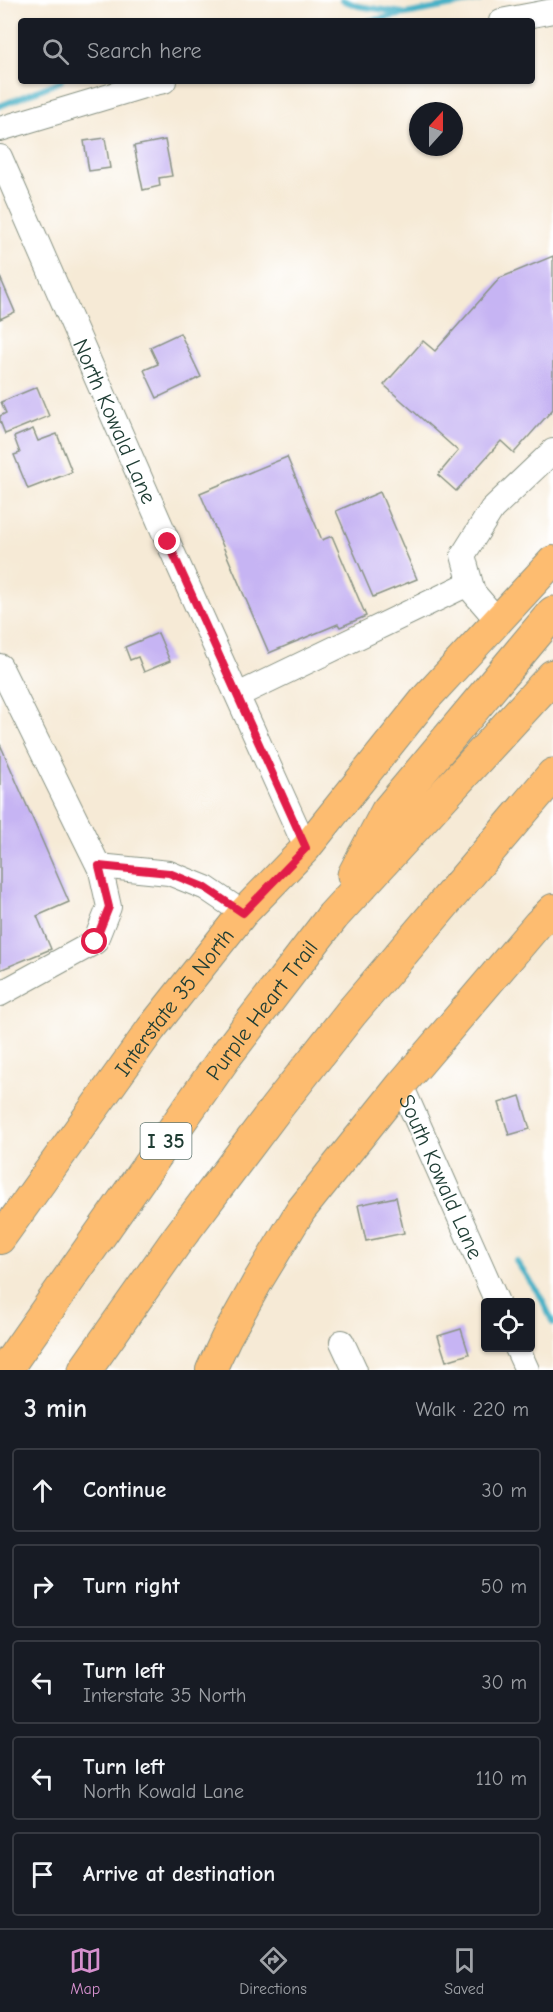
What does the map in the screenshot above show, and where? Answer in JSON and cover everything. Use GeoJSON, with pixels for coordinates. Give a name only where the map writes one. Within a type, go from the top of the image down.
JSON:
{"type":"FeatureCollection","features":[{"type":"Feature","properties":{"kind":"highway"},"geometry":{"type":"LineString","coordinates":[[333,916],[387,812],[553,613]]}},
{"type":"Feature","properties":{"kind":"highway","name":"Purple Heart Trail"},"geometry":{"type":"LineString","coordinates":[[5,1370],[227,1054],[333,916],[553,676]]}},
{"type":"Feature","properties":{"kind":"highway"},"geometry":{"type":"LineString","coordinates":[[84,1370],[177,1240],[326,1045],[402,951],[553,775]]}},
{"type":"Feature","properties":{"kind":"highway"},"geometry":{"type":"LineString","coordinates":[[326,1045],[357,1035],[509,852],[553,804]]}},
{"type":"Feature","properties":{"kind":"main road","name":"Interstate 35 North"},"geometry":{"type":"LineString","coordinates":[[0,1239],[151,1029],[243,913],[306,848],[426,698],[553,561]]}},
{"type":"Feature","properties":{"kind":"main road"},"geometry":{"type":"LineString","coordinates":[[211,1370],[259,1279],[301,1210],[401,1085],[553,909]]}},
{"type":"Feature","properties":{"kind":"street"},"geometry":{"type":"LineString","coordinates":[[517,18],[553,11]]}},
{"type":"Feature","properties":{"kind":"street"},"geometry":{"type":"LineString","coordinates":[[0,129],[150,84]]}},
{"type":"Feature","properties":{"kind":"street","name":"North Kowald Lane"},"geometry":{"type":"LineString","coordinates":[[0,158],[168,542],[306,848]]}},
{"type":"Feature","properties":{"kind":"street"},"geometry":{"type":"LineString","coordinates":[[498,621],[473,592],[463,555],[492,509],[553,451]]}},
{"type":"Feature","properties":{"kind":"street"},"geometry":{"type":"LineString","coordinates":[[238,695],[470,583]]}},
{"type":"Feature","properties":{"kind":"street"},"geometry":{"type":"LineString","coordinates":[[0,666],[99,866],[109,907],[95,942],[0,994]]}},
{"type":"Feature","properties":{"kind":"street"},"geometry":{"type":"LineString","coordinates":[[99,866],[169,873],[206,888],[243,913]]}},
{"type":"Feature","properties":{"kind":"street","name":"South Kowald Lane"},"geometry":{"type":"LineString","coordinates":[[401,1085],[495,1298]]}},
{"type":"Feature","properties":{"kind":"street"},"geometry":{"type":"LineString","coordinates":[[342,1342],[355,1370]]}},
{"type":"Feature","properties":{"kind":"street"},"geometry":{"type":"LineString","coordinates":[[519,1352],[526,1370]]}},
{"type":"Feature","properties":{"kind":"building"},"geometry":{"type":"Polygon","coordinates":[[[105,138],[110,168],[89,171],[84,141],[105,138]]]}},
{"type":"Feature","properties":{"kind":"building"},"geometry":{"type":"Polygon","coordinates":[[[165,140],[172,176],[159,178],[160,186],[143,190],[134,146],[165,140]]]}},
{"type":"Feature","properties":{"kind":"building"},"geometry":{"type":"Polygon","coordinates":[[[553,256],[553,409],[514,453],[501,441],[456,491],[438,475],[458,451],[384,385],[423,341],[435,351],[500,278],[553,256]]]}},
{"type":"Feature","properties":{"kind":"building"},"geometry":{"type":"Polygon","coordinates":[[[0,277],[15,312],[0,319],[0,277]]]}},
{"type":"Feature","properties":{"kind":"building"},"geometry":{"type":"Polygon","coordinates":[[[180,333],[201,377],[157,398],[144,370],[158,364],[150,347],[180,333]]]}},
{"type":"Feature","properties":{"kind":"building"},"geometry":{"type":"Polygon","coordinates":[[[37,387],[49,416],[5,434],[0,416],[6,413],[1,402],[37,387]]]}},
{"type":"Feature","properties":{"kind":"building"},"geometry":{"type":"Polygon","coordinates":[[[33,429],[38,441],[57,434],[72,472],[28,489],[14,455],[20,453],[14,437],[33,429]]]}},
{"type":"Feature","properties":{"kind":"building"},"geometry":{"type":"Polygon","coordinates":[[[287,457],[322,540],[332,536],[366,616],[340,627],[338,624],[269,653],[200,493],[287,457]]]}},
{"type":"Feature","properties":{"kind":"building"},"geometry":{"type":"Polygon","coordinates":[[[380,492],[417,579],[373,597],[336,511],[380,492]]]}},
{"type":"Feature","properties":{"kind":"building"},"geometry":{"type":"Polygon","coordinates":[[[158,633],[170,661],[144,672],[138,657],[130,660],[125,647],[158,633]]]}},
{"type":"Feature","properties":{"kind":"building"},"geometry":{"type":"Polygon","coordinates":[[[0,744],[69,902],[37,916],[51,949],[0,970],[0,744]]]}},
{"type":"Feature","properties":{"kind":"building"},"geometry":{"type":"Polygon","coordinates":[[[520,1096],[530,1129],[509,1135],[499,1103],[520,1096]]]}},
{"type":"Feature","properties":{"kind":"building"},"geometry":{"type":"Polygon","coordinates":[[[396,1197],[404,1233],[366,1241],[358,1205],[396,1197]]]}},
{"type":"Feature","properties":{"kind":"building"},"geometry":{"type":"Polygon","coordinates":[[[461,1329],[469,1354],[446,1361],[438,1336],[461,1329]]]}},
{"type":"Feature","properties":{"kind":"waterway"},"geometry":{"type":"LineString","coordinates":[[342,0],[358,6],[403,13]]}},
{"type":"Feature","properties":{"kind":"waterway"},"geometry":{"type":"LineString","coordinates":[[384,18],[480,0]]}},
{"type":"Feature","properties":{"kind":"waterway"},"geometry":{"type":"LineString","coordinates":[[0,106],[54,84]]}},
{"type":"Feature","properties":{"kind":"waterway"},"geometry":{"type":"LineString","coordinates":[[516,1261],[541,1297],[553,1323]]}},
{"type":"Feature","properties":{"kind":"route"},"geometry":{"type":"LineString","coordinates":[[95,942],[109,907],[99,866],[169,873],[206,888],[243,913],[306,848],[168,542]]}}]}
